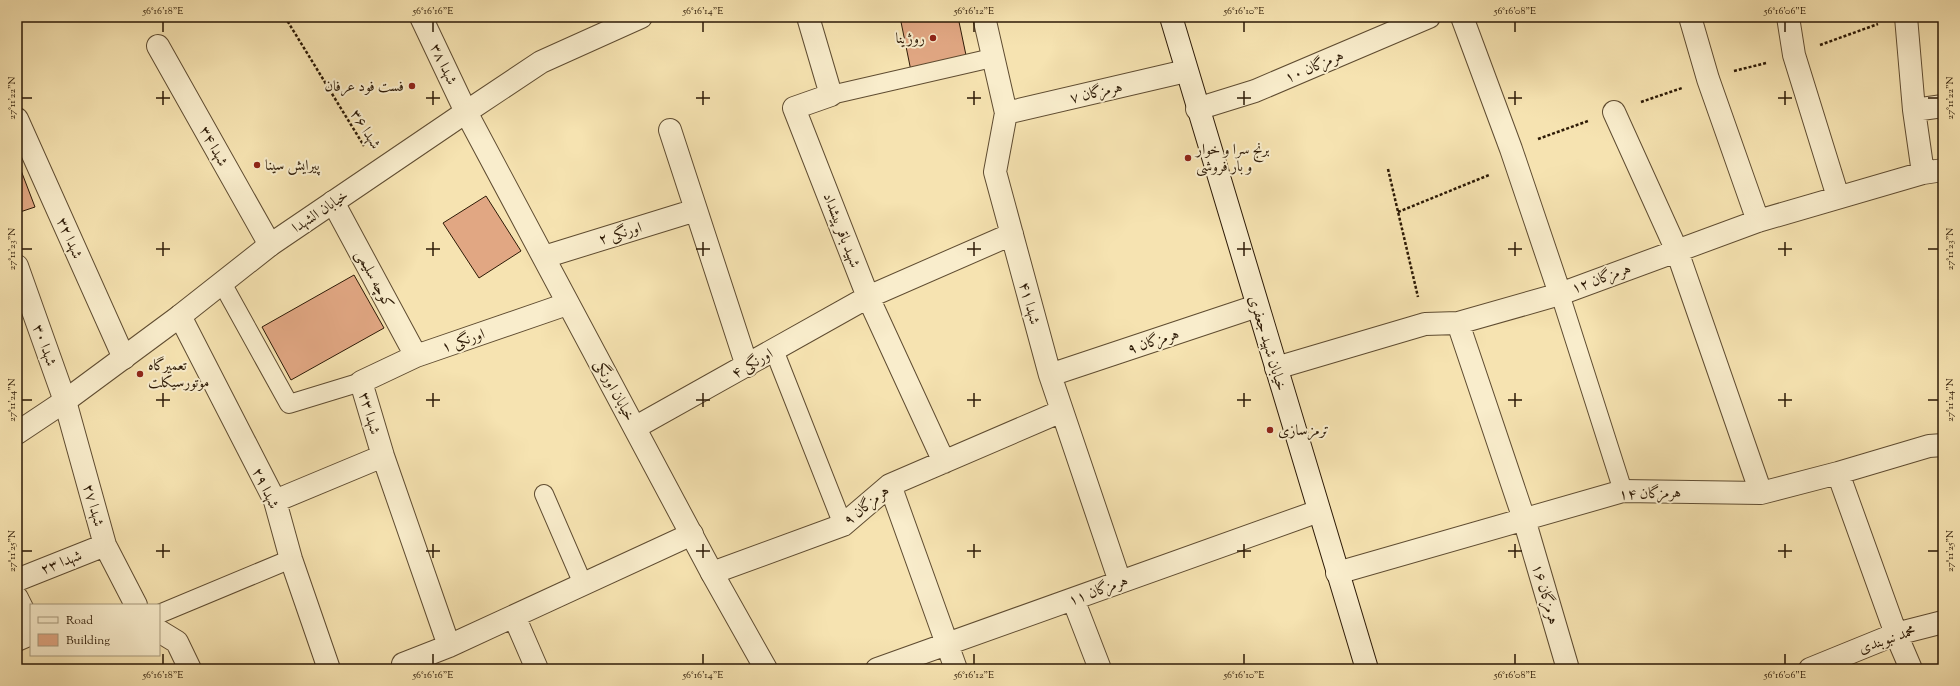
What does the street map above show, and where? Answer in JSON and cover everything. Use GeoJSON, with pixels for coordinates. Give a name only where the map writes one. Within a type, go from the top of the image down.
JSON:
{"type":"FeatureCollection","features":[{"type":"Feature","properties":{"kind":"street","name":"شهدا ۳۸"},"geometry":{"type":"LineString","coordinates":[[422,17],[466,112]]}},
{"type":"Feature","properties":{"kind":"street"},"geometry":{"type":"LineString","coordinates":[[808,17],[831,96]]}},
{"type":"Feature","properties":{"kind":"street","name":"شهدا ۴۱"},"geometry":{"type":"LineString","coordinates":[[984,17],[992,58],[1006,113],[995,172],[1050,375],[1120,582]]}},
{"type":"Feature","properties":{"kind":"street","name":"خیابان شهید جعفری"},"geometry":{"type":"LineString","coordinates":[[1171,17],[1197,108],[1338,573],[1362,668]]}},
{"type":"Feature","properties":{"kind":"street"},"geometry":{"type":"LineString","coordinates":[[1462,17],[1511,149],[1560,294]]}},
{"type":"Feature","properties":{"kind":"street"},"geometry":{"type":"LineString","coordinates":[[1690,17],[1708,79],[1758,221]]}},
{"type":"Feature","properties":{"kind":"street"},"geometry":{"type":"LineString","coordinates":[[1788,17],[1794,55],[1838,197]]}},
{"type":"Feature","properties":{"kind":"street"},"geometry":{"type":"LineString","coordinates":[[1906,17],[1914,110],[1933,172]]}},
{"type":"Feature","properties":{"kind":"street","name":"خیابان الشهدا"},"geometry":{"type":"LineString","coordinates":[[17,433],[65,401],[124,358],[270,245],[466,112],[541,62],[635,18]]}},
{"type":"Feature","properties":{"kind":"street","name":"هرمزگان ۱۰"},"geometry":{"type":"LineString","coordinates":[[1197,108],[1255,91],[1424,18]]}},
{"type":"Feature","properties":{"kind":"street","name":"شهدا ۳۴"},"geometry":{"type":"LineString","coordinates":[[158,46],[270,245]]}},
{"type":"Feature","properties":{"kind":"street","name":"هرمزگان ۷"},"geometry":{"type":"LineString","coordinates":[[1006,113],[1186,71]]}},
{"type":"Feature","properties":{"kind":"street","name":"شهید باقر پیشداد"},"geometry":{"type":"LineString","coordinates":[[831,96],[794,108],[868,297],[944,462]]}},
{"type":"Feature","properties":{"kind":"street"},"geometry":{"type":"LineString","coordinates":[[1914,110],[1943,106]]}},
{"type":"Feature","properties":{"kind":"street","name":"خیابان اورنگی"},"geometry":{"type":"LineString","coordinates":[[466,112],[568,304],[636,427],[712,573],[766,669]]}},
{"type":"Feature","properties":{"kind":"street"},"geometry":{"type":"LineString","coordinates":[[1614,112],[1677,251],[1761,493]]}},
{"type":"Feature","properties":{"kind":"street","name":"شهدا ۳۲"},"geometry":{"type":"LineString","coordinates":[[17,119],[124,358]]}},
{"type":"Feature","properties":{"kind":"street"},"geometry":{"type":"LineString","coordinates":[[670,130],[747,366]]}},
{"type":"Feature","properties":{"kind":"street","name":"هرمزگان ۱۲"},"geometry":{"type":"LineString","coordinates":[[1276,368],[1425,324],[1458,323],[1560,294],[1758,221],[1838,197],[1933,172]]}},
{"type":"Feature","properties":{"kind":"street","name":"کوچه سلیمی"},"geometry":{"type":"LineString","coordinates":[[333,202],[416,356]]}},
{"type":"Feature","properties":{"kind":"street","name":"اورنگی ۲"},"geometry":{"type":"LineString","coordinates":[[544,257],[696,210]]}},
{"type":"Feature","properties":{"kind":"street","name":"اورنگی ۴"},"geometry":{"type":"LineString","coordinates":[[636,427],[868,297],[1012,234]]}},
{"type":"Feature","properties":{"kind":"street","name":"شهدا ۳۰"},"geometry":{"type":"LineString","coordinates":[[17,266],[65,401]]}},
{"type":"Feature","properties":{"kind":"street","name":"اورنگی ۱"},"geometry":{"type":"LineString","coordinates":[[361,382],[416,356],[568,304]]}},
{"type":"Feature","properties":{"kind":"street","name":"هرمزگان ۹"},"geometry":{"type":"LineString","coordinates":[[1050,375],[1257,306]]}},
{"type":"Feature","properties":{"kind":"street","name":"شهدا ۲۹"},"geometry":{"type":"LineString","coordinates":[[180,316],[275,502],[292,559],[329,669]]}},
{"type":"Feature","properties":{"kind":"street","name":"هرمزگان ۱۶"},"geometry":{"type":"LineString","coordinates":[[1458,323],[1524,520],[1568,669]]}},
{"type":"Feature","properties":{"kind":"street","name":"شهدا ۳۳"},"geometry":{"type":"LineString","coordinates":[[361,382],[382,456],[449,646]]}},
{"type":"Feature","properties":{"kind":"street","name":"شهدا ۲۷"},"geometry":{"type":"LineString","coordinates":[[65,401],[105,545],[135,604]]}},
{"type":"Feature","properties":{"kind":"street","name":"هرمزگان ۹"},"geometry":{"type":"LineString","coordinates":[[712,573],[843,525],[890,485],[1062,411]]}},
{"type":"Feature","properties":{"kind":"street","name":"هرمزگان ۱۴"},"geometry":{"type":"LineString","coordinates":[[1338,573],[1623,491],[1761,493],[1838,473],[1929,446],[1943,445]]}},
{"type":"Feature","properties":{"kind":"street"},"geometry":{"type":"LineString","coordinates":[[275,502],[382,456]]}},
{"type":"Feature","properties":{"kind":"street"},"geometry":{"type":"LineString","coordinates":[[1838,473],[1896,634],[1911,669]]}},
{"type":"Feature","properties":{"kind":"street"},"geometry":{"type":"LineString","coordinates":[[890,485],[956,669]]}},
{"type":"Feature","properties":{"kind":"street","name":"هرمزگان ۱۱"},"geometry":{"type":"LineString","coordinates":[[877,669],[1319,511]]}},
{"type":"Feature","properties":{"kind":"street"},"geometry":{"type":"LineString","coordinates":[[405,669],[403,664],[449,646],[692,534]]}},
{"type":"Feature","properties":{"kind":"street","name":"شهدا ۲۳"},"geometry":{"type":"LineString","coordinates":[[17,580],[105,545]]}},
{"type":"Feature","properties":{"kind":"street"},"geometry":{"type":"LineString","coordinates":[[17,598],[30,624]]}},
{"type":"Feature","properties":{"kind":"street"},"geometry":{"type":"LineString","coordinates":[[1073,599],[1100,669]]}},
{"type":"Feature","properties":{"kind":"street"},"geometry":{"type":"LineString","coordinates":[[514,616],[537,669]]}},
{"type":"Feature","properties":{"kind":"street","name":"محمد نبوبندی"},"geometry":{"type":"LineString","coordinates":[[1810,669],[1896,634],[1943,622]]}},
{"type":"Feature","properties":{"kind":"street"},"geometry":{"type":"LineString","coordinates":[[160,632],[177,642],[190,669]]}},
{"type":"Feature","properties":{"kind":"street"},"geometry":{"type":"LineString","coordinates":[[17,640],[30,634]]}},
{"type":"Feature","properties":{"kind":"lane"},"geometry":{"type":"LineString","coordinates":[[831,96],[992,58]]}},
{"type":"Feature","properties":{"kind":"lane","name":"شهدا ۳۳"},"geometry":{"type":"LineString","coordinates":[[222,283],[289,404],[361,382]]}},
{"type":"Feature","properties":{"kind":"lane"},"geometry":{"type":"LineString","coordinates":[[1560,294],[1623,491]]}},
{"type":"Feature","properties":{"kind":"lane"},"geometry":{"type":"LineString","coordinates":[[774,350],[843,525]]}},
{"type":"Feature","properties":{"kind":"lane"},"geometry":{"type":"LineString","coordinates":[[544,494],[583,584]]}},
{"type":"Feature","properties":{"kind":"lane"},"geometry":{"type":"LineString","coordinates":[[160,614],[292,559]]}},
{"type":"Feature","properties":{"kind":"path","name":"شهدا ۳۶"},"geometry":{"type":"LineString","coordinates":[[285,17],[379,171]]}},
{"type":"Feature","properties":{"kind":"path"},"geometry":{"type":"LineString","coordinates":[[1398,212],[1488,177],[1511,149]]}},
{"type":"Feature","properties":{"kind":"path"},"geometry":{"type":"LineString","coordinates":[[1388,169],[1425,324]]}},
{"type":"Feature","properties":{"kind":"building","name":"روژینا"},"geometry":{"type":"Polygon","coordinates":[[[900,17],[958,17],[967,60],[911,71],[900,17]]]}},
{"type":"Feature","properties":{"kind":"building"},"geometry":{"type":"Polygon","coordinates":[[[17,160],[35,207],[17,213],[17,160]]]}},
{"type":"Feature","properties":{"kind":"building"},"geometry":{"type":"Polygon","coordinates":[[[486,196],[521,251],[479,278],[443,223],[486,196]]]}},
{"type":"Feature","properties":{"kind":"building"},"geometry":{"type":"Polygon","coordinates":[[[354,275],[384,328],[291,380],[262,327],[354,275]]]}},
{"type":"Feature","properties":{"kind":"place","name":"روژینا"},"geometry":{"type":"Point","coordinates":[933,38]}},
{"type":"Feature","properties":{"kind":"place","name":"فست فود عرفان"},"geometry":{"type":"Point","coordinates":[412,86]}},
{"type":"Feature","properties":{"kind":"place","name":"برنج سرا و خوار و بار فروشی"},"geometry":{"type":"Point","coordinates":[1188,158]}},
{"type":"Feature","properties":{"kind":"place","name":"پیرایش سینا"},"geometry":{"type":"Point","coordinates":[257,165]}},
{"type":"Feature","properties":{"kind":"place","name":"تعمیرگاه موتورسیکلت"},"geometry":{"type":"Point","coordinates":[140,374]}},
{"type":"Feature","properties":{"kind":"place","name":"ترمزسازی"},"geometry":{"type":"Point","coordinates":[1270,430]}}]}
